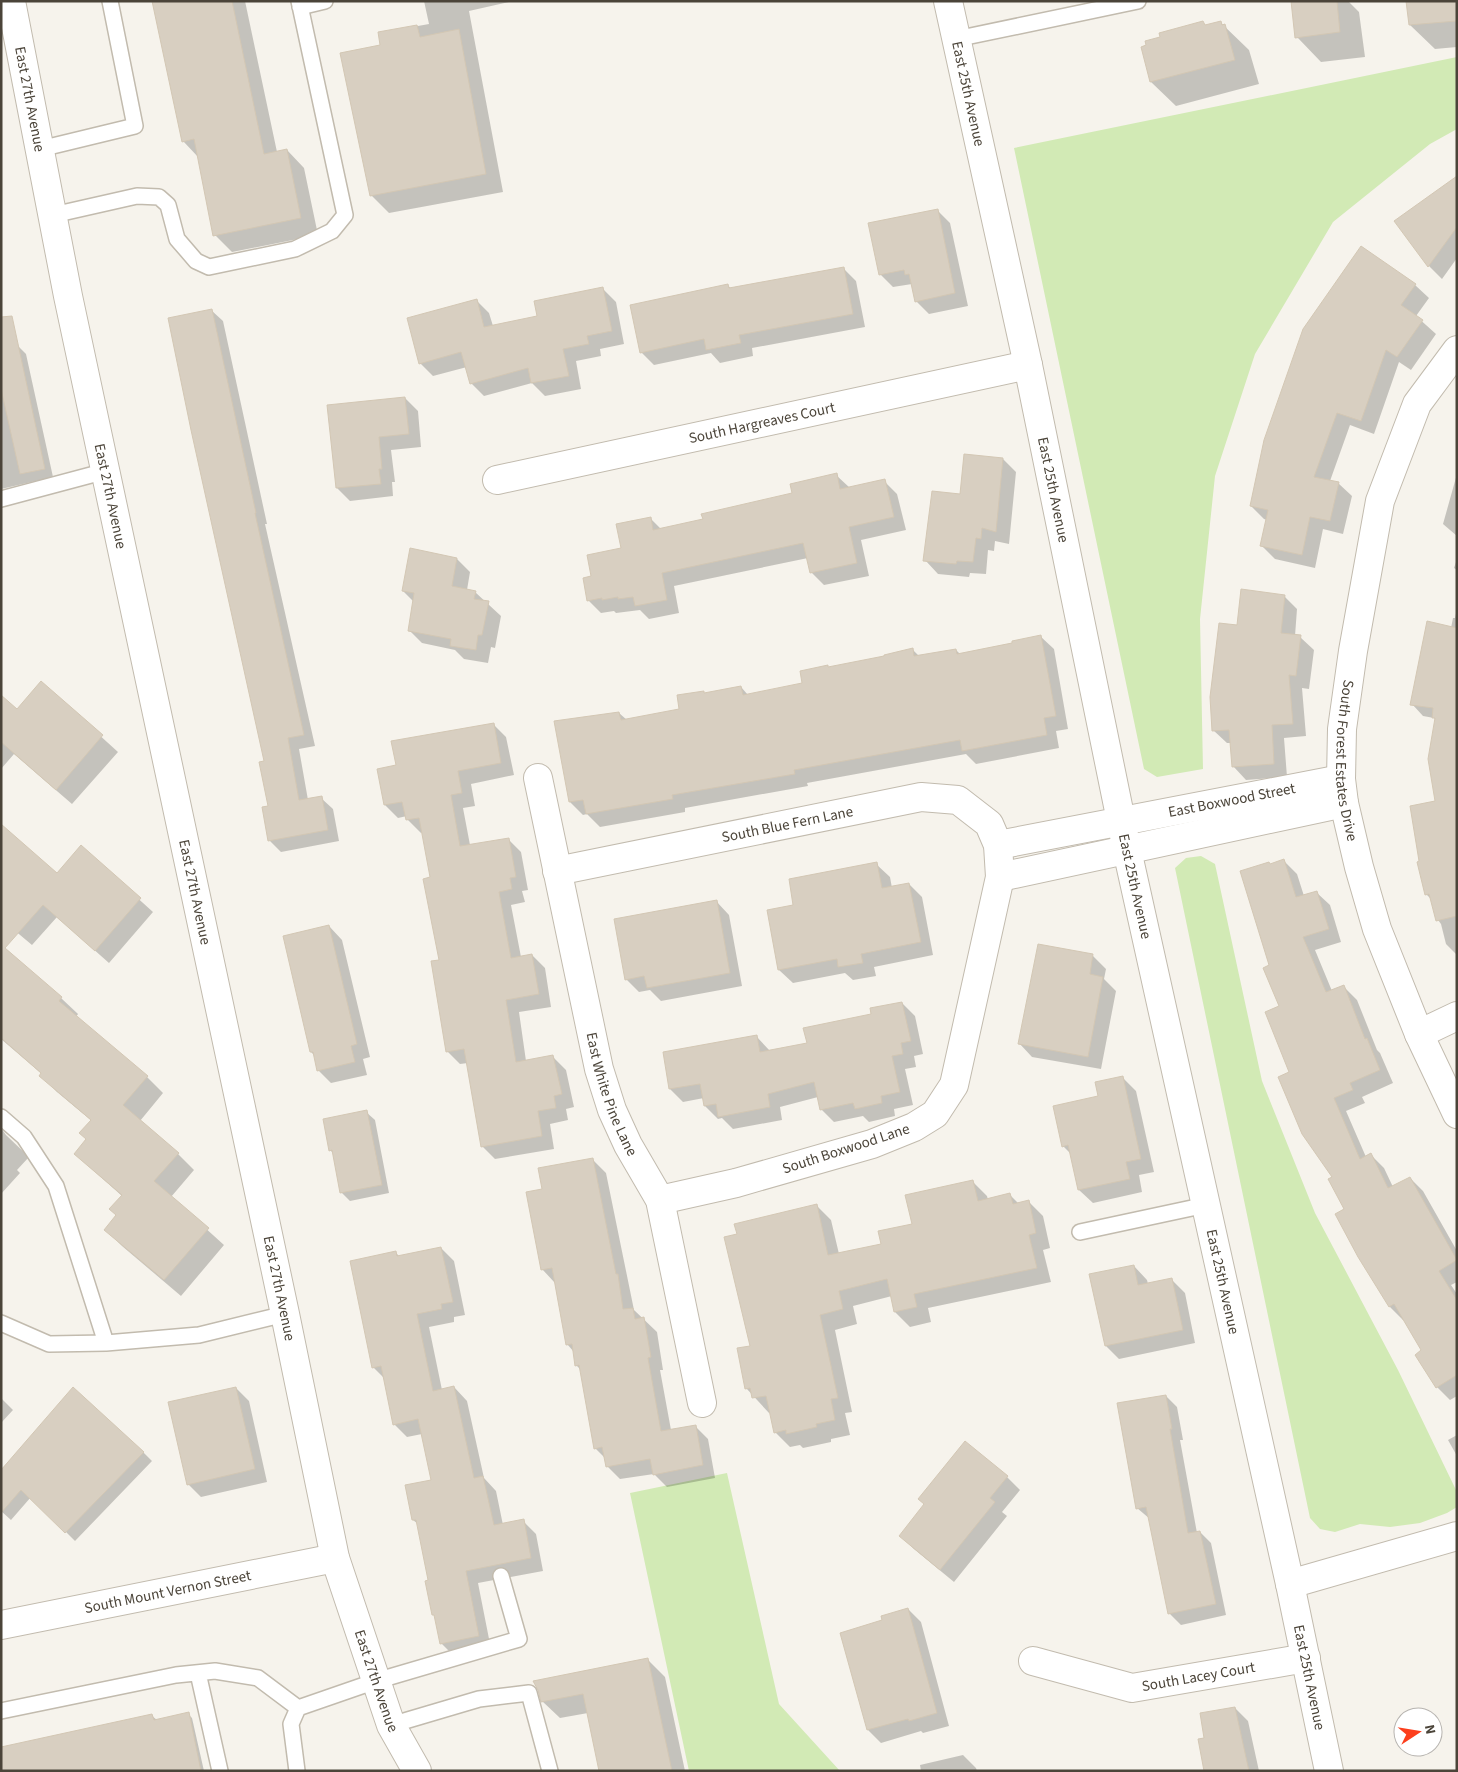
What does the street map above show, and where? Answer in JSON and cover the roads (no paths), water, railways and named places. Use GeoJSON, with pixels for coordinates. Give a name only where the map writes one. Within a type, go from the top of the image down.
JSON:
{"type":"FeatureCollection","features":[{"type":"Feature","properties":{"kind":"street","name":"East 27th Avenue"},"geometry":{"type":"LineString","coordinates":[[12,1],[53,215],[106,471],[335,1558],[391,1725],[417,1771]]}},
{"type":"Feature","properties":{"kind":"street","name":"East 25th Avenue"},"geometry":{"type":"LineString","coordinates":[[948,1],[1028,365],[1127,850],[1290,1584],[1329,1771]]}},
{"type":"Feature","properties":{"kind":"street","name":"South Forest Estates Drive"},"geometry":{"type":"LineString","coordinates":[[1457,350],[1417,404],[1380,501],[1353,651],[1342,730],[1343,791],[1360,866],[1378,929],[1419,1034],[1457,1114]]}},
{"type":"Feature","properties":{"kind":"street","name":"South Hargreaves Court"},"geometry":{"type":"LineString","coordinates":[[496,480],[1028,365]]}},
{"type":"Feature","properties":{"kind":"street","name":"East White Pine Lane"},"geometry":{"type":"LineString","coordinates":[[538,778],[599,1069],[612,1110],[628,1145],[660,1200],[702,1403]]}},
{"type":"Feature","properties":{"kind":"street","name":"East Boxwood Street"},"geometry":{"type":"LineString","coordinates":[[1121,822],[1343,791]]}},
{"type":"Feature","properties":{"kind":"street","name":"East Boxwood Street"},"geometry":{"type":"LineString","coordinates":[[1127,850],[1343,791]]}},
{"type":"Feature","properties":{"kind":"street","name":"South Blue Fern Lane"},"geometry":{"type":"LineString","coordinates":[[557,871],[921,797],[958,800],[988,824],[998,844]]}},
{"type":"Feature","properties":{"kind":"street"},"geometry":{"type":"LineString","coordinates":[[998,844],[1098,824],[1121,822]]}},
{"type":"Feature","properties":{"kind":"street","name":"South Boxwood Lane"},"geometry":{"type":"LineString","coordinates":[[660,1200],[736,1183],[872,1144],[914,1127],[935,1114],[954,1085],[1000,877],[998,844]]}},
{"type":"Feature","properties":{"kind":"street"},"geometry":{"type":"LineString","coordinates":[[1000,877],[1127,850]]}},
{"type":"Feature","properties":{"kind":"street"},"geometry":{"type":"LineString","coordinates":[[1419,1034],[1457,1016]]}},
{"type":"Feature","properties":{"kind":"street"},"geometry":{"type":"LineString","coordinates":[[1290,1584],[1457,1536]]}},
{"type":"Feature","properties":{"kind":"street","name":"South Mount Vernon Street"},"geometry":{"type":"LineString","coordinates":[[1,1625],[335,1558]]}},
{"type":"Feature","properties":{"kind":"street","name":"South Lacey Court"},"geometry":{"type":"LineString","coordinates":[[1033,1661],[1132,1688],[1306,1658]]}},
{"type":"Feature","properties":{"kind":"lane"},"geometry":{"type":"LineString","coordinates":[[40,148],[135,126],[110,1]]}},
{"type":"Feature","properties":{"kind":"lane"},"geometry":{"type":"LineString","coordinates":[[53,215],[137,196],[158,197],[168,205],[177,240],[196,261],[209,268],[295,249],[332,231],[345,215],[300,4],[325,1]]}},
{"type":"Feature","properties":{"kind":"lane"},"geometry":{"type":"LineString","coordinates":[[956,39],[1138,1]]}},
{"type":"Feature","properties":{"kind":"lane"},"geometry":{"type":"LineString","coordinates":[[1,499],[106,471]]}},
{"type":"Feature","properties":{"kind":"lane"},"geometry":{"type":"LineString","coordinates":[[1,1117],[24,1137],[56,1186],[106,1343]]}},
{"type":"Feature","properties":{"kind":"lane"},"geometry":{"type":"LineString","coordinates":[[1080,1232],[1206,1205]]}},
{"type":"Feature","properties":{"kind":"lane"},"geometry":{"type":"LineString","coordinates":[[1,1322],[49,1344],[106,1343],[199,1336],[285,1314]]}},
{"type":"Feature","properties":{"kind":"lane"},"geometry":{"type":"LineString","coordinates":[[297,1771],[291,1724],[298,1708],[376,1681],[519,1639],[501,1576]]}},
{"type":"Feature","properties":{"kind":"lane"},"geometry":{"type":"LineString","coordinates":[[1,1710],[176,1675],[215,1671],[258,1678],[298,1708]]}},
{"type":"Feature","properties":{"kind":"lane"},"geometry":{"type":"LineString","coordinates":[[198,1673],[220,1771]]}},
{"type":"Feature","properties":{"kind":"lane"},"geometry":{"type":"LineString","coordinates":[[391,1725],[479,1699],[529,1693],[550,1771]]}}]}
